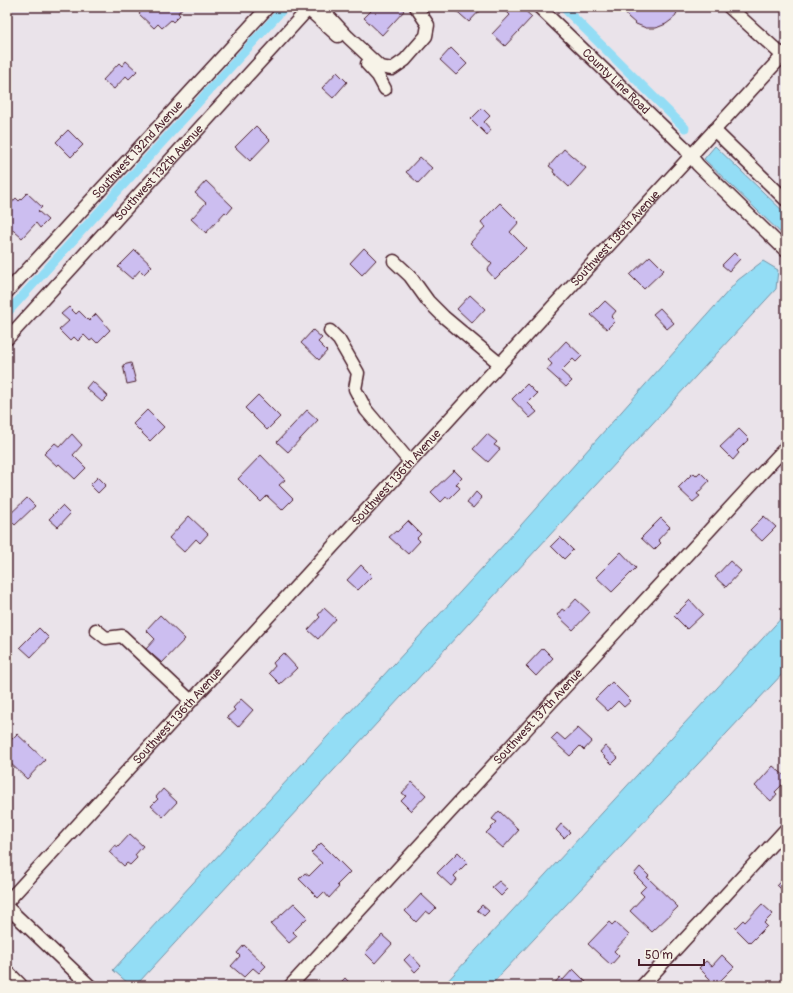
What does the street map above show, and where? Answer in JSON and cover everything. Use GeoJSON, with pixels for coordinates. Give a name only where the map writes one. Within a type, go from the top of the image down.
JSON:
{"type":"FeatureCollection","features":[{"type":"Feature","properties":{"kind":"main road"},"geometry":{"type":"LineString","coordinates":[[7,974],[19,986]]}},
{"type":"Feature","properties":{"kind":"street","name":"Southwest 132nd Avenue"},"geometry":{"type":"LineString","coordinates":[[7,292],[268,7]]}},
{"type":"Feature","properties":{"kind":"street"},"geometry":{"type":"LineString","coordinates":[[320,7],[380,68],[392,69],[405,60],[426,36],[428,25],[416,7]]}},
{"type":"Feature","properties":{"kind":"street","name":"County Line Road"},"geometry":{"type":"LineString","coordinates":[[539,7],[682,145],[698,165],[786,251]]}},
{"type":"Feature","properties":{"kind":"street"},"geometry":{"type":"LineString","coordinates":[[729,7],[784,54]]}},
{"type":"Feature","properties":{"kind":"street"},"geometry":{"type":"LineString","coordinates":[[309,8],[372,69],[382,82],[385,89]]}},
{"type":"Feature","properties":{"kind":"street","name":"Southwest 132th Avenue"},"geometry":{"type":"LineString","coordinates":[[7,339],[309,8]]}},
{"type":"Feature","properties":{"kind":"street","name":"Southwest 136th Avenue"},"geometry":{"type":"LineString","coordinates":[[7,902],[784,54]]}},
{"type":"Feature","properties":{"kind":"street"},"geometry":{"type":"LineString","coordinates":[[714,130],[786,200]]}},
{"type":"Feature","properties":{"kind":"street"},"geometry":{"type":"LineString","coordinates":[[394,261],[410,276],[428,301],[444,317],[500,364]]}},
{"type":"Feature","properties":{"kind":"street"},"geometry":{"type":"LineString","coordinates":[[330,331],[339,340],[358,373],[355,389],[366,410],[410,462]]}},
{"type":"Feature","properties":{"kind":"street","name":"Southwest 137th Avenue"},"geometry":{"type":"LineString","coordinates":[[290,986],[786,447]]}},
{"type":"Feature","properties":{"kind":"street"},"geometry":{"type":"LineString","coordinates":[[96,630],[106,638],[122,636],[191,701]]}},
{"type":"Feature","properties":{"kind":"street"},"geometry":{"type":"LineString","coordinates":[[642,986],[786,829]]}},
{"type":"Feature","properties":{"kind":"street"},"geometry":{"type":"LineString","coordinates":[[7,907],[90,986]]}},
{"type":"Feature","properties":{"kind":"water"},"geometry":{"type":"Polygon","coordinates":[[[715,146],[786,214],[786,238],[704,159],[715,146]]]}},
{"type":"Feature","properties":{"kind":"water"},"geometry":{"type":"Polygon","coordinates":[[[763,261],[778,270],[776,289],[140,981],[129,984],[113,970],[506,542],[738,280],[763,261]]]}},
{"type":"Feature","properties":{"kind":"water"},"geometry":{"type":"Polygon","coordinates":[[[786,613],[786,670],[490,986],[443,986],[786,613]]]}},
{"type":"Feature","properties":{"kind":"building"},"geometry":{"type":"Polygon","coordinates":[[[145,7],[183,7],[178,13],[180,15],[173,22],[171,20],[162,28],[158,24],[154,28],[139,14],[145,7]]]}},
{"type":"Feature","properties":{"kind":"building"},"geometry":{"type":"Polygon","coordinates":[[[367,7],[400,7],[404,11],[382,35],[364,18],[371,11],[367,7]]]}},
{"type":"Feature","properties":{"kind":"building"},"geometry":{"type":"Polygon","coordinates":[[[452,7],[483,7],[469,22],[452,7]]]}},
{"type":"Feature","properties":{"kind":"building"},"geometry":{"type":"Polygon","coordinates":[[[510,7],[521,7],[532,17],[505,46],[492,34],[510,15],[506,11],[510,7]]]}},
{"type":"Feature","properties":{"kind":"building"},"geometry":{"type":"Polygon","coordinates":[[[622,7],[680,7],[674,18],[666,24],[656,28],[646,28],[636,24],[628,17],[622,7]]]}},
{"type":"Feature","properties":{"kind":"building"},"geometry":{"type":"Polygon","coordinates":[[[451,48],[467,64],[456,75],[440,60],[451,48]]]}},
{"type":"Feature","properties":{"kind":"building"},"geometry":{"type":"Polygon","coordinates":[[[126,61],[137,71],[129,79],[126,76],[114,89],[103,80],[119,63],[122,66],[126,61]]]}},
{"type":"Feature","properties":{"kind":"building"},"geometry":{"type":"Polygon","coordinates":[[[337,72],[347,82],[333,98],[322,88],[337,72]]]}},
{"type":"Feature","properties":{"kind":"building"},"geometry":{"type":"Polygon","coordinates":[[[482,108],[490,116],[484,122],[491,130],[487,135],[471,119],[482,108]]]}},
{"type":"Feature","properties":{"kind":"building"},"geometry":{"type":"Polygon","coordinates":[[[256,126],[270,140],[250,161],[235,147],[256,126]]]}},
{"type":"Feature","properties":{"kind":"building"},"geometry":{"type":"Polygon","coordinates":[[[68,130],[83,145],[71,157],[56,142],[68,130]]]}},
{"type":"Feature","properties":{"kind":"building"},"geometry":{"type":"Polygon","coordinates":[[[564,149],[586,168],[569,187],[553,172],[554,170],[549,166],[564,149]]]}},
{"type":"Feature","properties":{"kind":"building"},"geometry":{"type":"Polygon","coordinates":[[[420,157],[432,168],[418,183],[406,172],[420,157]]]}},
{"type":"Feature","properties":{"kind":"building"},"geometry":{"type":"Polygon","coordinates":[[[206,181],[233,207],[227,214],[225,212],[206,233],[191,219],[206,203],[195,193],[206,181]]]}},
{"type":"Feature","properties":{"kind":"building"},"geometry":{"type":"Polygon","coordinates":[[[27,193],[42,207],[38,211],[48,220],[40,228],[36,223],[22,238],[7,225],[7,208],[16,198],[19,201],[27,193]]]}},
{"type":"Feature","properties":{"kind":"building"},"geometry":{"type":"Polygon","coordinates":[[[500,203],[519,222],[510,232],[526,248],[495,279],[487,270],[492,264],[470,243],[485,227],[481,222],[500,203]]]}},
{"type":"Feature","properties":{"kind":"building"},"geometry":{"type":"Polygon","coordinates":[[[364,248],[376,260],[362,275],[350,263],[364,248]]]}},
{"type":"Feature","properties":{"kind":"building"},"geometry":{"type":"Polygon","coordinates":[[[135,250],[152,266],[144,274],[140,270],[132,279],[118,267],[135,250]]]}},
{"type":"Feature","properties":{"kind":"building"},"geometry":{"type":"Polygon","coordinates":[[[734,253],[740,259],[729,271],[722,265],[734,253]]]}},
{"type":"Feature","properties":{"kind":"building"},"geometry":{"type":"Polygon","coordinates":[[[650,256],[664,270],[644,289],[630,275],[650,256]]]}},
{"type":"Feature","properties":{"kind":"building"},"geometry":{"type":"Polygon","coordinates":[[[470,295],[485,309],[472,323],[457,309],[470,295]]]}},
{"type":"Feature","properties":{"kind":"building"},"geometry":{"type":"Polygon","coordinates":[[[605,301],[616,311],[611,317],[615,321],[607,329],[591,315],[605,301]]]}},
{"type":"Feature","properties":{"kind":"building"},"geometry":{"type":"Polygon","coordinates":[[[69,307],[76,314],[79,311],[89,321],[96,314],[110,330],[97,343],[93,339],[90,341],[84,335],[78,341],[74,337],[70,341],[59,330],[69,321],[61,314],[69,307]]]}},
{"type":"Feature","properties":{"kind":"building"},"geometry":{"type":"Polygon","coordinates":[[[660,308],[674,323],[667,329],[653,314],[660,308]]]}},
{"type":"Feature","properties":{"kind":"building"},"geometry":{"type":"Polygon","coordinates":[[[313,330],[322,338],[318,342],[327,351],[319,360],[301,343],[313,330]]]}},
{"type":"Feature","properties":{"kind":"building"},"geometry":{"type":"Polygon","coordinates":[[[566,341],[582,356],[576,362],[573,359],[561,371],[572,381],[566,387],[547,370],[552,364],[548,360],[566,341]]]}},
{"type":"Feature","properties":{"kind":"building"},"geometry":{"type":"Polygon","coordinates":[[[131,363],[136,382],[127,384],[123,365],[131,363]]]}},
{"type":"Feature","properties":{"kind":"building"},"geometry":{"type":"Polygon","coordinates":[[[92,381],[108,396],[102,402],[86,388],[92,381]]]}},
{"type":"Feature","properties":{"kind":"building"},"geometry":{"type":"Polygon","coordinates":[[[527,384],[537,394],[528,403],[537,412],[530,418],[512,399],[527,384]]]}},
{"type":"Feature","properties":{"kind":"building"},"geometry":{"type":"Polygon","coordinates":[[[258,395],[280,417],[267,430],[245,408],[258,395]]]}},
{"type":"Feature","properties":{"kind":"building"},"geometry":{"type":"Polygon","coordinates":[[[147,410],[164,427],[150,441],[133,424],[147,410]]]}},
{"type":"Feature","properties":{"kind":"building"},"geometry":{"type":"Polygon","coordinates":[[[307,410],[318,420],[288,452],[277,442],[307,410]]]}},
{"type":"Feature","properties":{"kind":"building"},"geometry":{"type":"Polygon","coordinates":[[[739,429],[749,439],[737,451],[739,453],[733,460],[720,447],[739,429]]]}},
{"type":"Feature","properties":{"kind":"building"},"geometry":{"type":"Polygon","coordinates":[[[72,434],[82,445],[73,455],[86,468],[75,479],[59,464],[57,466],[44,454],[55,443],[60,447],[72,434]]]}},
{"type":"Feature","properties":{"kind":"building"},"geometry":{"type":"Polygon","coordinates":[[[487,434],[497,442],[494,445],[500,449],[488,462],[473,449],[487,434]]]}},
{"type":"Feature","properties":{"kind":"building"},"geometry":{"type":"Polygon","coordinates":[[[261,455],[285,480],[279,485],[293,499],[282,510],[267,496],[261,502],[238,479],[261,455]]]}},
{"type":"Feature","properties":{"kind":"building"},"geometry":{"type":"Polygon","coordinates":[[[454,470],[462,478],[456,484],[460,488],[449,499],[446,497],[441,502],[431,492],[454,470]]]}},
{"type":"Feature","properties":{"kind":"building"},"geometry":{"type":"Polygon","coordinates":[[[700,472],[709,481],[697,494],[700,496],[693,502],[678,488],[693,473],[696,476],[700,472]]]}},
{"type":"Feature","properties":{"kind":"building"},"geometry":{"type":"Polygon","coordinates":[[[98,477],[106,485],[98,493],[90,485],[98,477]]]}},
{"type":"Feature","properties":{"kind":"building"},"geometry":{"type":"Polygon","coordinates":[[[476,492],[482,498],[473,508],[467,503],[476,492]]]}},
{"type":"Feature","properties":{"kind":"building"},"geometry":{"type":"Polygon","coordinates":[[[27,498],[35,506],[15,525],[7,517],[27,498]]]}},
{"type":"Feature","properties":{"kind":"building"},"geometry":{"type":"Polygon","coordinates":[[[62,506],[70,514],[58,527],[49,519],[62,506]]]}},
{"type":"Feature","properties":{"kind":"building"},"geometry":{"type":"Polygon","coordinates":[[[189,516],[208,534],[200,543],[196,539],[184,552],[169,538],[189,516]]]}},
{"type":"Feature","properties":{"kind":"building"},"geometry":{"type":"Polygon","coordinates":[[[764,516],[776,527],[762,541],[750,530],[764,516]]]}},
{"type":"Feature","properties":{"kind":"building"},"geometry":{"type":"Polygon","coordinates":[[[661,518],[670,527],[658,540],[661,543],[654,550],[641,538],[661,518]]]}},
{"type":"Feature","properties":{"kind":"building"},"geometry":{"type":"Polygon","coordinates":[[[408,521],[421,534],[417,538],[420,541],[408,554],[389,537],[396,531],[397,532],[408,521]]]}},
{"type":"Feature","properties":{"kind":"building"},"geometry":{"type":"Polygon","coordinates":[[[560,537],[573,550],[564,559],[551,546],[560,537]]]}},
{"type":"Feature","properties":{"kind":"building"},"geometry":{"type":"Polygon","coordinates":[[[621,552],[636,568],[612,592],[596,577],[621,552]]]}},
{"type":"Feature","properties":{"kind":"building"},"geometry":{"type":"Polygon","coordinates":[[[730,561],[741,571],[726,587],[715,577],[730,561]]]}},
{"type":"Feature","properties":{"kind":"building"},"geometry":{"type":"Polygon","coordinates":[[[361,565],[372,576],[358,590],[347,580],[361,565]]]}},
{"type":"Feature","properties":{"kind":"building"},"geometry":{"type":"Polygon","coordinates":[[[576,599],[590,612],[573,630],[557,615],[562,609],[565,611],[576,599]]]}},
{"type":"Feature","properties":{"kind":"building"},"geometry":{"type":"Polygon","coordinates":[[[690,600],[703,614],[687,629],[674,616],[690,600]]]}},
{"type":"Feature","properties":{"kind":"building"},"geometry":{"type":"Polygon","coordinates":[[[324,608],[336,619],[318,639],[308,630],[320,617],[318,615],[324,608]]]}},
{"type":"Feature","properties":{"kind":"building"},"geometry":{"type":"Polygon","coordinates":[[[160,615],[185,639],[162,663],[146,649],[155,639],[146,630],[160,615]]]}},
{"type":"Feature","properties":{"kind":"building"},"geometry":{"type":"Polygon","coordinates":[[[39,628],[49,638],[31,657],[20,647],[39,628]]]}},
{"type":"Feature","properties":{"kind":"building"},"geometry":{"type":"Polygon","coordinates":[[[543,648],[553,658],[536,676],[526,666],[543,648]]]}},
{"type":"Feature","properties":{"kind":"building"},"geometry":{"type":"Polygon","coordinates":[[[283,653],[297,668],[280,684],[269,673],[275,666],[273,663],[283,653]]]}},
{"type":"Feature","properties":{"kind":"building"},"geometry":{"type":"Polygon","coordinates":[[[612,682],[631,701],[624,707],[618,701],[608,711],[595,699],[612,682]]]}},
{"type":"Feature","properties":{"kind":"building"},"geometry":{"type":"Polygon","coordinates":[[[241,699],[253,710],[238,727],[227,717],[235,710],[233,708],[241,699]]]}},
{"type":"Feature","properties":{"kind":"building"},"geometry":{"type":"Polygon","coordinates":[[[578,728],[592,741],[584,750],[580,746],[570,756],[551,739],[557,733],[565,740],[578,728]]]}},
{"type":"Feature","properties":{"kind":"building"},"geometry":{"type":"Polygon","coordinates":[[[17,734],[45,760],[27,779],[7,760],[12,754],[7,750],[7,744],[17,734]]]}},
{"type":"Feature","properties":{"kind":"building"},"geometry":{"type":"Polygon","coordinates":[[[605,746],[618,758],[612,764],[600,752],[605,746]]]}},
{"type":"Feature","properties":{"kind":"building"},"geometry":{"type":"Polygon","coordinates":[[[773,766],[786,777],[786,781],[775,792],[777,794],[771,801],[755,786],[773,766]]]}},
{"type":"Feature","properties":{"kind":"building"},"geometry":{"type":"Polygon","coordinates":[[[412,782],[426,795],[411,811],[401,801],[406,796],[402,793],[412,782]]]}},
{"type":"Feature","properties":{"kind":"building"},"geometry":{"type":"Polygon","coordinates":[[[163,789],[177,802],[163,817],[151,806],[158,799],[156,797],[163,789]]]}},
{"type":"Feature","properties":{"kind":"building"},"geometry":{"type":"Polygon","coordinates":[[[499,811],[519,830],[503,848],[486,833],[497,822],[492,819],[499,811]]]}},
{"type":"Feature","properties":{"kind":"building"},"geometry":{"type":"Polygon","coordinates":[[[561,824],[570,832],[564,838],[556,830],[561,824]]]}},
{"type":"Feature","properties":{"kind":"building"},"geometry":{"type":"Polygon","coordinates":[[[130,834],[143,846],[135,855],[137,858],[130,865],[127,863],[124,866],[109,852],[115,845],[118,847],[130,834]]]}},
{"type":"Feature","properties":{"kind":"building"},"geometry":{"type":"Polygon","coordinates":[[[321,843],[350,872],[337,885],[339,887],[329,898],[324,892],[318,898],[299,879],[305,873],[309,876],[322,863],[311,853],[321,843]]]}},
{"type":"Feature","properties":{"kind":"building"},"geometry":{"type":"Polygon","coordinates":[[[458,852],[468,862],[454,876],[457,879],[451,886],[437,873],[458,852]]]}},
{"type":"Feature","properties":{"kind":"building"},"geometry":{"type":"Polygon","coordinates":[[[640,867],[649,876],[647,877],[678,907],[652,932],[630,911],[644,896],[640,892],[646,886],[634,874],[640,867]]]}},
{"type":"Feature","properties":{"kind":"building"},"geometry":{"type":"Polygon","coordinates":[[[786,875],[786,894],[777,885],[786,875]]]}},
{"type":"Feature","properties":{"kind":"building"},"geometry":{"type":"Polygon","coordinates":[[[499,881],[508,889],[501,896],[492,887],[499,881]]]}},
{"type":"Feature","properties":{"kind":"building"},"geometry":{"type":"Polygon","coordinates":[[[421,894],[436,908],[430,914],[426,911],[416,922],[405,911],[421,894]]]}},
{"type":"Feature","properties":{"kind":"building"},"geometry":{"type":"Polygon","coordinates":[[[294,903],[308,917],[293,932],[297,936],[289,943],[271,924],[294,903]]]}},
{"type":"Feature","properties":{"kind":"building"},"geometry":{"type":"Polygon","coordinates":[[[762,904],[773,914],[764,923],[767,926],[750,943],[735,928],[743,920],[745,922],[762,904]]]}},
{"type":"Feature","properties":{"kind":"building"},"geometry":{"type":"Polygon","coordinates":[[[482,905],[489,911],[484,916],[477,910],[482,905]]]}},
{"type":"Feature","properties":{"kind":"building"},"geometry":{"type":"Polygon","coordinates":[[[609,922],[612,925],[615,922],[629,935],[614,951],[619,956],[611,965],[588,944],[609,922]]]}},
{"type":"Feature","properties":{"kind":"building"},"geometry":{"type":"Polygon","coordinates":[[[382,935],[392,944],[375,963],[365,953],[382,935]]]}},
{"type":"Feature","properties":{"kind":"building"},"geometry":{"type":"Polygon","coordinates":[[[244,945],[266,966],[259,973],[253,968],[244,977],[231,966],[240,956],[237,953],[244,945]]]}},
{"type":"Feature","properties":{"kind":"building"},"geometry":{"type":"Polygon","coordinates":[[[410,954],[421,966],[415,972],[404,960],[410,954]]]}},
{"type":"Feature","properties":{"kind":"building"},"geometry":{"type":"Polygon","coordinates":[[[722,955],[734,967],[716,985],[699,968],[706,961],[712,966],[722,955]]]}},
{"type":"Feature","properties":{"kind":"building"},"geometry":{"type":"Polygon","coordinates":[[[573,969],[586,982],[583,986],[552,986],[560,977],[563,980],[573,969]]]}},
{"type":"Feature","properties":{"kind":"building"},"geometry":{"type":"Polygon","coordinates":[[[345,978],[353,986],[337,986],[345,978]]]}},
{"type":"Feature","properties":{"kind":"waterway"},"geometry":{"type":"LineString","coordinates":[[7,313],[285,7]]}},
{"type":"Feature","properties":{"kind":"waterway"},"geometry":{"type":"LineString","coordinates":[[563,7],[685,128]]}}]}
